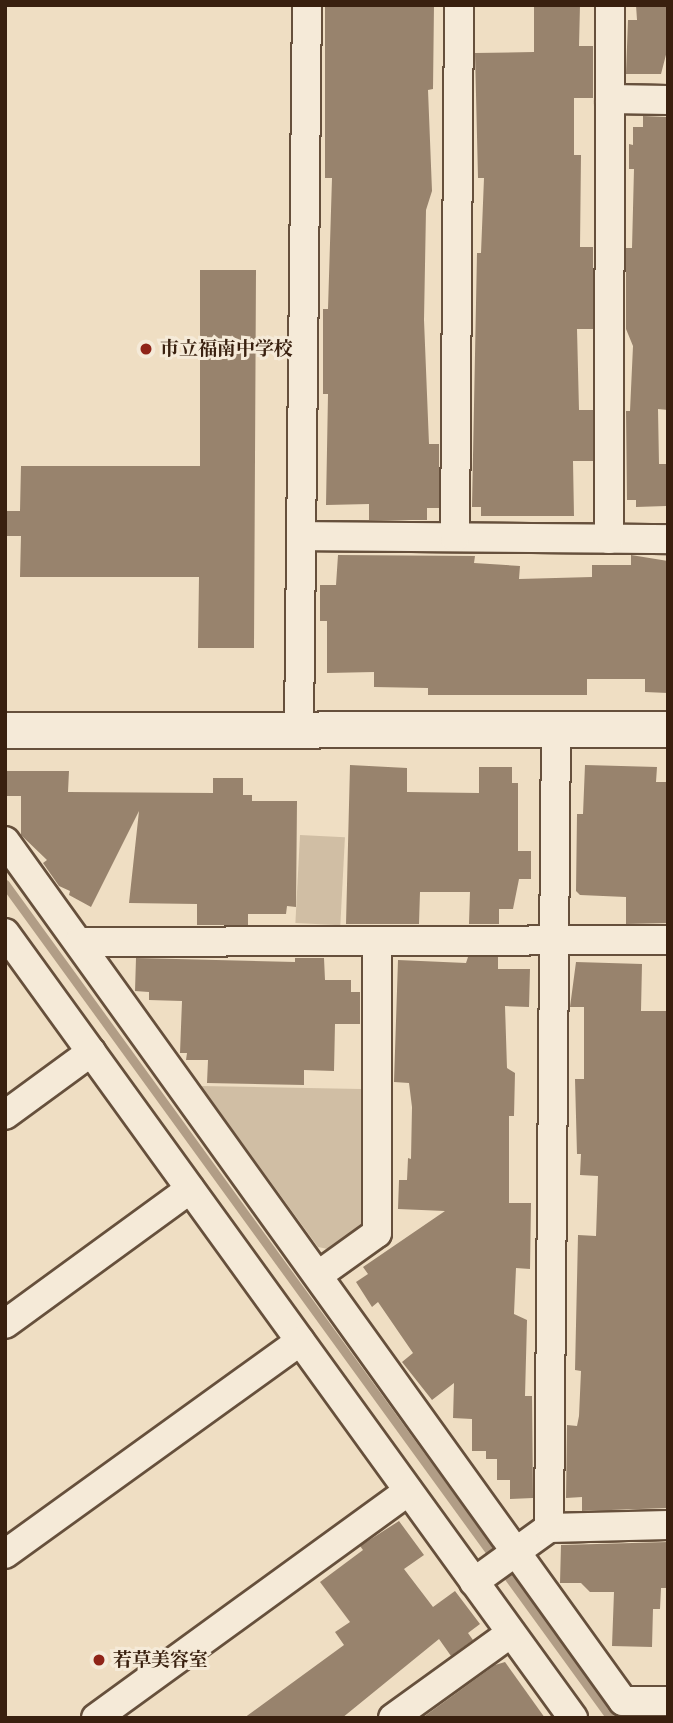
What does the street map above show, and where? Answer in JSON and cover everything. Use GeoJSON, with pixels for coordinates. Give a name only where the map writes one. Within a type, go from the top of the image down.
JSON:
{"type":"FeatureCollection","features":[{"type":"Feature","properties":{"kind":"street"},"geometry":{"type":"LineString","coordinates":[[299,728],[304,537],[307,5]]}},
{"type":"Feature","properties":{"kind":"street"},"geometry":{"type":"LineString","coordinates":[[455,537],[460,5]]}},
{"type":"Feature","properties":{"kind":"street"},"geometry":{"type":"LineString","coordinates":[[609,539],[610,5]]}},
{"type":"Feature","properties":{"kind":"street"},"geometry":{"type":"LineString","coordinates":[[610,99],[668,100]]}},
{"type":"Feature","properties":{"kind":"street"},"geometry":{"type":"LineString","coordinates":[[304,537],[668,539]]}},
{"type":"Feature","properties":{"kind":"street"},"geometry":{"type":"LineString","coordinates":[[549,1528],[552,939],[556,729]]}},
{"type":"Feature","properties":{"kind":"street"},"geometry":{"type":"LineString","coordinates":[[5,730],[668,729]]}},
{"type":"Feature","properties":{"kind":"street"},"geometry":{"type":"LineString","coordinates":[[5,841],[320,1274],[497,1566],[511,1633],[573,1718]]}},
{"type":"Feature","properties":{"kind":"street"},"geometry":{"type":"LineString","coordinates":[[5,933],[408,1491],[497,1566],[623,1701],[668,1701]]}},
{"type":"Feature","properties":{"kind":"street"},"geometry":{"type":"LineString","coordinates":[[79,943],[668,940]]}},
{"type":"Feature","properties":{"kind":"street"},"geometry":{"type":"LineString","coordinates":[[320,1274],[377,1233],[377,943]]}},
{"type":"Feature","properties":{"kind":"street"},"geometry":{"type":"LineString","coordinates":[[5,1115],[91,1052]]}},
{"type":"Feature","properties":{"kind":"street"},"geometry":{"type":"LineString","coordinates":[[5,1324],[190,1189]]}},
{"type":"Feature","properties":{"kind":"street"},"geometry":{"type":"LineString","coordinates":[[5,1553],[300,1341]]}},
{"type":"Feature","properties":{"kind":"street"},"geometry":{"type":"LineString","coordinates":[[96,1718],[408,1491]]}},
{"type":"Feature","properties":{"kind":"street"},"geometry":{"type":"LineString","coordinates":[[497,1566],[549,1528],[668,1525]]}},
{"type":"Feature","properties":{"kind":"street"},"geometry":{"type":"LineString","coordinates":[[393,1718],[511,1633]]}},
{"type":"Feature","properties":{"kind":"shaded area"},"geometry":{"type":"Polygon","coordinates":[[[300,835],[345,837],[340,925],[295,923],[300,835]]]}},
{"type":"Feature","properties":{"kind":"shaded area"},"geometry":{"type":"Polygon","coordinates":[[[201,1086],[361,1089],[362,1227],[333,1250],[318,1247],[201,1086]]]}},
{"type":"Feature","properties":{"kind":"building"},"geometry":{"type":"Polygon","coordinates":[[[325,5],[434,5],[433,89],[428,90],[432,191],[426,210],[424,320],[429,444],[439,444],[439,508],[427,508],[427,520],[369,520],[369,504],[326,505],[328,394],[323,394],[323,309],[328,309],[332,178],[325,178],[325,5]]]}},
{"type":"Feature","properties":{"kind":"building"},"geometry":{"type":"Polygon","coordinates":[[[534,5],[580,5],[579,46],[593,46],[593,98],[574,98],[574,155],[581,155],[580,247],[593,247],[593,329],[577,329],[579,410],[593,410],[593,461],[573,461],[574,516],[481,516],[481,507],[472,507],[477,253],[481,253],[484,178],[478,178],[475,53],[534,52],[534,5]]]}},
{"type":"Feature","properties":{"kind":"building"},"geometry":{"type":"Polygon","coordinates":[[[636,5],[668,5],[668,47],[661,74],[626,74],[628,20],[637,20],[636,5]]]}},
{"type":"Feature","properties":{"kind":"building"},"geometry":{"type":"Polygon","coordinates":[[[643,116],[666,117],[668,410],[658,409],[659,464],[668,464],[666,506],[636,507],[636,500],[627,500],[626,411],[630,411],[633,346],[626,329],[626,248],[632,248],[634,169],[629,169],[629,144],[633,145],[633,127],[643,127],[643,116]]]}},
{"type":"Feature","properties":{"kind":"building"},"geometry":{"type":"Polygon","coordinates":[[[200,270],[256,270],[254,648],[198,648],[199,577],[20,577],[21,536],[5,536],[5,511],[20,511],[21,466],[200,466],[200,270]]]}},
{"type":"Feature","properties":{"kind":"building"},"geometry":{"type":"Polygon","coordinates":[[[338,555],[475,556],[474,563],[520,566],[519,579],[592,577],[592,565],[631,565],[631,555],[668,561],[668,693],[645,692],[645,679],[587,679],[587,695],[428,695],[428,688],[374,687],[374,672],[327,673],[327,621],[320,621],[320,585],[336,585],[338,555]]]}},
{"type":"Feature","properties":{"kind":"building"},"geometry":{"type":"Polygon","coordinates":[[[350,765],[407,768],[407,792],[479,793],[479,767],[512,767],[512,783],[518,783],[518,851],[531,851],[531,879],[519,879],[513,909],[499,909],[499,924],[469,924],[470,892],[420,892],[419,924],[346,924],[350,765]]]}},
{"type":"Feature","properties":{"kind":"building"},"geometry":{"type":"Polygon","coordinates":[[[585,765],[657,767],[656,782],[668,782],[668,923],[626,924],[626,897],[580,895],[576,891],[577,814],[583,814],[585,765]]]}},
{"type":"Feature","properties":{"kind":"building"},"geometry":{"type":"Polygon","coordinates":[[[6,771],[69,771],[68,792],[213,793],[213,778],[243,778],[243,795],[252,795],[252,801],[297,801],[296,907],[287,906],[286,914],[248,914],[248,925],[197,925],[197,904],[129,903],[139,811],[91,907],[59,886],[43,863],[47,860],[21,835],[21,796],[6,796],[6,771]]]}},
{"type":"Feature","properties":{"kind":"building"},"geometry":{"type":"Polygon","coordinates":[[[468,957],[498,957],[498,969],[530,969],[529,1007],[505,1006],[507,1068],[515,1073],[514,1116],[509,1116],[509,1203],[531,1203],[530,1269],[516,1268],[514,1314],[527,1320],[525,1396],[532,1396],[533,1498],[510,1499],[510,1480],[497,1480],[497,1459],[486,1459],[486,1451],[472,1451],[472,1419],[453,1418],[454,1383],[432,1400],[402,1362],[413,1353],[378,1302],[372,1307],[356,1282],[368,1274],[363,1267],[445,1211],[398,1209],[399,1180],[407,1180],[408,1158],[411,1159],[412,1107],[409,1083],[394,1082],[398,960],[466,963],[468,957]]]}},
{"type":"Feature","properties":{"kind":"building"},"geometry":{"type":"Polygon","coordinates":[[[136,958],[295,962],[295,958],[324,958],[325,980],[351,980],[351,992],[360,992],[360,1024],[335,1024],[334,1071],[304,1070],[304,1085],[207,1083],[208,1060],[186,1060],[187,1053],[180,1053],[182,1001],[149,1000],[149,992],[135,991],[136,958]]]}},
{"type":"Feature","properties":{"kind":"building"},"geometry":{"type":"Polygon","coordinates":[[[576,962],[642,964],[641,1011],[668,1011],[668,1508],[582,1511],[582,1497],[566,1498],[567,1425],[577,1426],[579,1416],[581,1371],[575,1370],[578,1235],[596,1236],[598,1176],[580,1175],[581,1154],[577,1154],[575,1079],[584,1079],[584,1007],[570,1007],[576,962]]]}},
{"type":"Feature","properties":{"kind":"building"},"geometry":{"type":"Polygon","coordinates":[[[399,1521],[424,1555],[404,1569],[433,1607],[455,1591],[480,1624],[468,1633],[473,1640],[451,1656],[439,1639],[342,1718],[244,1718],[344,1645],[335,1632],[350,1622],[320,1582],[363,1550],[360,1546],[399,1521]]]}},
{"type":"Feature","properties":{"kind":"building"},"geometry":{"type":"Polygon","coordinates":[[[668,1542],[668,1588],[661,1588],[660,1609],[653,1609],[652,1647],[612,1646],[614,1592],[590,1592],[581,1583],[560,1583],[561,1545],[668,1542]]]}},
{"type":"Feature","properties":{"kind":"building"},"geometry":{"type":"Polygon","coordinates":[[[505,1662],[545,1718],[422,1718],[495,1665],[505,1662]]]}},
{"type":"Feature","properties":{"kind":"waterway"},"geometry":{"type":"LineString","coordinates":[[5,884],[611,1718]]}},
{"type":"Feature","properties":{"kind":"place","name":"市立福南中学校"},"geometry":{"type":"Point","coordinates":[146,349]}},
{"type":"Feature","properties":{"kind":"place","name":"若草美容室"},"geometry":{"type":"Point","coordinates":[99,1660]}}]}
